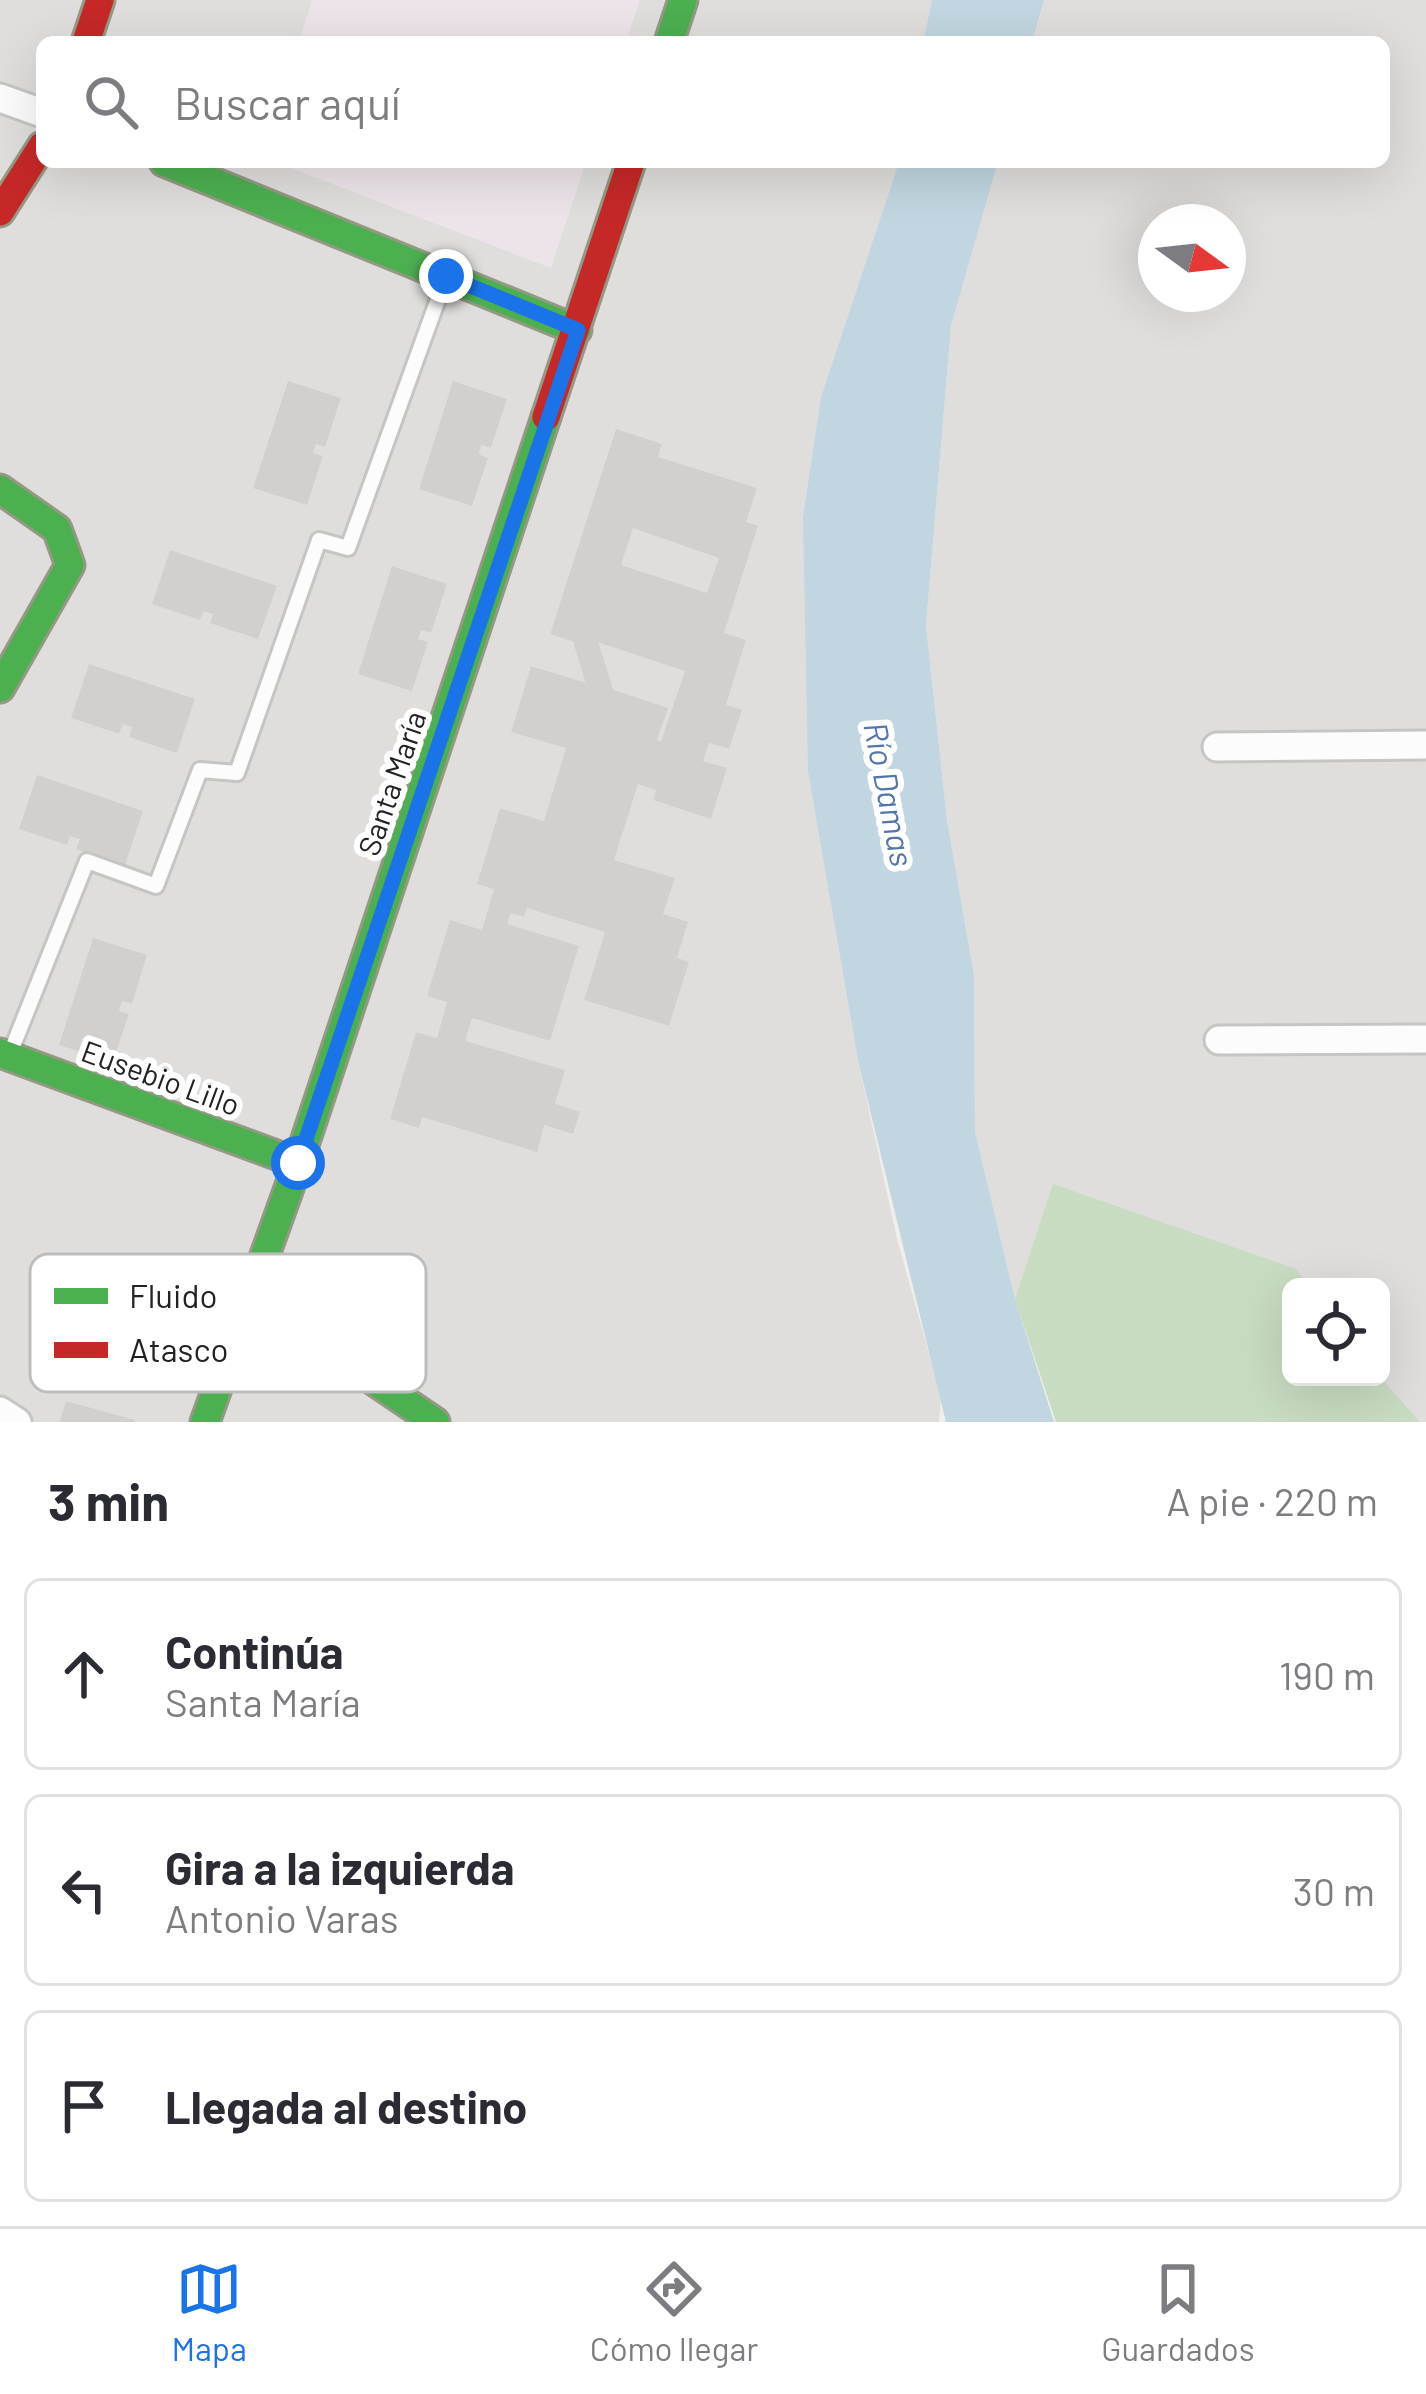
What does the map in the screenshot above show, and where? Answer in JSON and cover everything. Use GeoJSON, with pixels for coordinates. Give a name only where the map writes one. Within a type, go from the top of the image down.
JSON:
{"type":"FeatureCollection","features":[{"type":"Feature","properties":{"kind":"street"},"geometry":{"type":"LineString","coordinates":[[88,36],[100,0]]}},
{"type":"Feature","properties":{"kind":"street"},"geometry":{"type":"LineString","coordinates":[[671,36],[682,0]]}},
{"type":"Feature","properties":{"kind":"street"},"geometry":{"type":"LineString","coordinates":[[0,98],[36,111]]}},
{"type":"Feature","properties":{"kind":"street"},"geometry":{"type":"LineString","coordinates":[[0,212],[36,155]]}},
{"type":"Feature","properties":{"kind":"street"},"geometry":{"type":"LineString","coordinates":[[179,168],[578,330]]}},
{"type":"Feature","properties":{"kind":"street","name":"Santa María"},"geometry":{"type":"LineString","coordinates":[[266,1254],[629,168]]}},
{"type":"Feature","properties":{"kind":"street"},"geometry":{"type":"LineString","coordinates":[[0,489],[62,532],[71,548],[70,565],[0,688]]}},
{"type":"Feature","properties":{"kind":"street"},"geometry":{"type":"LineString","coordinates":[[1217,747],[1426,746]]}},
{"type":"Feature","properties":{"kind":"street"},"geometry":{"type":"LineString","coordinates":[[1219,1040],[1426,1039]]}},
{"type":"Feature","properties":{"kind":"street","name":"Eusebio Lillo"},"geometry":{"type":"LineString","coordinates":[[4,1054],[298,1163]]}},
{"type":"Feature","properties":{"kind":"street","name":"Santa María"},"geometry":{"type":"LineString","coordinates":[[205,1422],[216,1392]]}},
{"type":"Feature","properties":{"kind":"street"},"geometry":{"type":"LineString","coordinates":[[390,1392],[435,1422]]}},
{"type":"Feature","properties":{"kind":"street"},"geometry":{"type":"LineString","coordinates":[[0,1412],[17,1422]]}},
{"type":"Feature","properties":{"kind":"lane"},"geometry":{"type":"LineString","coordinates":[[4,1054],[87,861],[155,886],[200,770],[238,773],[320,540],[348,548],[446,276]]}},
{"type":"Feature","properties":{"kind":"shaded area"},"geometry":{"type":"Polygon","coordinates":[[[0,0],[932,0],[924,36],[36,36],[36,168],[897,168],[821,397],[803,516],[859,1065],[897,1239],[941,1397],[939,1422],[0,1422],[0,0]]]}},
{"type":"Feature","properties":{"kind":"shaded area"},"geometry":{"type":"Polygon","coordinates":[[[312,0],[640,0],[628,36],[301,36],[312,0]]]}},
{"type":"Feature","properties":{"kind":"shaded area"},"geometry":{"type":"Polygon","coordinates":[[[1044,0],[1426,0],[1426,1422],[1057,1422],[1015,1299],[975,1132],[974,975],[947,820],[926,626],[951,326],[996,168],[1390,168],[1390,36],[1034,36],[1044,0]]]}},
{"type":"Feature","properties":{"kind":"shaded area"},"geometry":{"type":"Polygon","coordinates":[[[291,168],[584,168],[551,268],[291,168]]]}},
{"type":"Feature","properties":{"kind":"green space"},"geometry":{"type":"Polygon","coordinates":[[[1053,1184],[1296,1269],[1302,1278],[1282,1278],[1282,1386],[1388,1386],[1420,1422],[1056,1422],[1015,1299],[1053,1184]]]}},
{"type":"Feature","properties":{"kind":"water"},"geometry":{"type":"Polygon","coordinates":[[[932,0],[1044,0],[1034,36],[924,36],[932,0]]]}},
{"type":"Feature","properties":{"kind":"water","name":"Río Damas"},"geometry":{"type":"Polygon","coordinates":[[[897,168],[996,168],[951,326],[926,626],[947,820],[974,975],[975,1132],[1015,1299],[1054,1422],[946,1422],[859,1065],[808,771],[803,516],[821,397],[897,168]]]}},
{"type":"Feature","properties":{"kind":"building"},"geometry":{"type":"Polygon","coordinates":[[[289,383],[339,399],[324,445],[315,442],[311,454],[321,457],[306,503],[255,487],[289,383]]]}},
{"type":"Feature","properties":{"kind":"building"},"geometry":{"type":"Polygon","coordinates":[[[454,383],[505,400],[490,446],[480,443],[477,455],[486,459],[471,504],[421,488],[454,383]]]}},
{"type":"Feature","properties":{"kind":"building"},"geometry":{"type":"Polygon","coordinates":[[[617,431],[660,445],[656,458],[755,489],[744,523],[756,527],[722,634],[744,641],[724,706],[740,711],[728,747],[708,741],[701,762],[725,769],[710,817],[655,799],[658,789],[637,782],[612,861],[673,879],[661,915],[686,923],[675,959],[687,963],[668,1024],[586,999],[607,931],[526,906],[523,915],[510,911],[505,925],[577,947],[549,1039],[471,1016],[463,1042],[563,1071],[553,1105],[578,1113],[572,1132],[543,1123],[536,1150],[421,1115],[418,1126],[392,1118],[417,1034],[438,1040],[449,1001],[429,995],[451,922],[483,932],[496,888],[479,883],[501,810],[545,823],[568,747],[513,731],[532,668],[588,685],[574,640],[552,633],[617,431]],[[632,526],[619,566],[708,595],[721,557],[632,526]],[[596,640],[612,691],[666,709],[655,741],[662,743],[687,670],[596,640]]]}},
{"type":"Feature","properties":{"kind":"building"},"geometry":{"type":"Polygon","coordinates":[[[171,552],[275,587],[257,637],[212,622],[215,613],[203,609],[199,618],[154,603],[171,552]]]}},
{"type":"Feature","properties":{"kind":"building"},"geometry":{"type":"Polygon","coordinates":[[[393,568],[445,585],[430,631],[420,628],[416,640],[426,643],[411,689],[360,673],[393,568]]]}},
{"type":"Feature","properties":{"kind":"building"},"geometry":{"type":"Polygon","coordinates":[[[90,666],[193,700],[176,751],[131,736],[134,726],[122,722],[118,732],[73,717],[90,666]]]}},
{"type":"Feature","properties":{"kind":"building"},"geometry":{"type":"Polygon","coordinates":[[[38,777],[141,812],[124,863],[78,848],[82,838],[69,834],[66,843],[21,828],[38,777]]]}},
{"type":"Feature","properties":{"kind":"building"},"geometry":{"type":"Polygon","coordinates":[[[94,940],[145,956],[131,1002],[121,999],[117,1012],[127,1015],[112,1060],[61,1044],[94,940]]]}},
{"type":"Feature","properties":{"kind":"building"},"geometry":{"type":"Polygon","coordinates":[[[67,1403],[133,1421],[133,1422],[61,1422],[67,1403]]]}},
{"type":"Feature","properties":{"kind":"traffic: fast"},"geometry":{"type":"LineString","coordinates":[[671,36],[683,0]]}},
{"type":"Feature","properties":{"kind":"traffic: fast"},"geometry":{"type":"LineString","coordinates":[[179,168],[577,330]]}},
{"type":"Feature","properties":{"kind":"traffic: fast"},"geometry":{"type":"LineString","coordinates":[[265,1254],[546,417]]}},
{"type":"Feature","properties":{"kind":"traffic: fast"},"geometry":{"type":"LineString","coordinates":[[0,489],[57,529],[70,565],[0,688]]}},
{"type":"Feature","properties":{"kind":"traffic: fast"},"geometry":{"type":"LineString","coordinates":[[0,1053],[298,1163]]}},
{"type":"Feature","properties":{"kind":"traffic: fast"},"geometry":{"type":"LineString","coordinates":[[205,1422],[216,1392]]}},
{"type":"Feature","properties":{"kind":"traffic: fast"},"geometry":{"type":"LineString","coordinates":[[391,1392],[435,1422]]}},
{"type":"Feature","properties":{"kind":"traffic: jam"},"geometry":{"type":"LineString","coordinates":[[88,36],[100,0]]}},
{"type":"Feature","properties":{"kind":"traffic: jam"},"geometry":{"type":"LineString","coordinates":[[0,212],[36,155]]}},
{"type":"Feature","properties":{"kind":"traffic: jam"},"geometry":{"type":"LineString","coordinates":[[546,417],[629,168]]}},
{"type":"Feature","properties":{"kind":"route"},"geometry":{"type":"LineString","coordinates":[[298,1163],[578,330],[446,276]]}}]}
